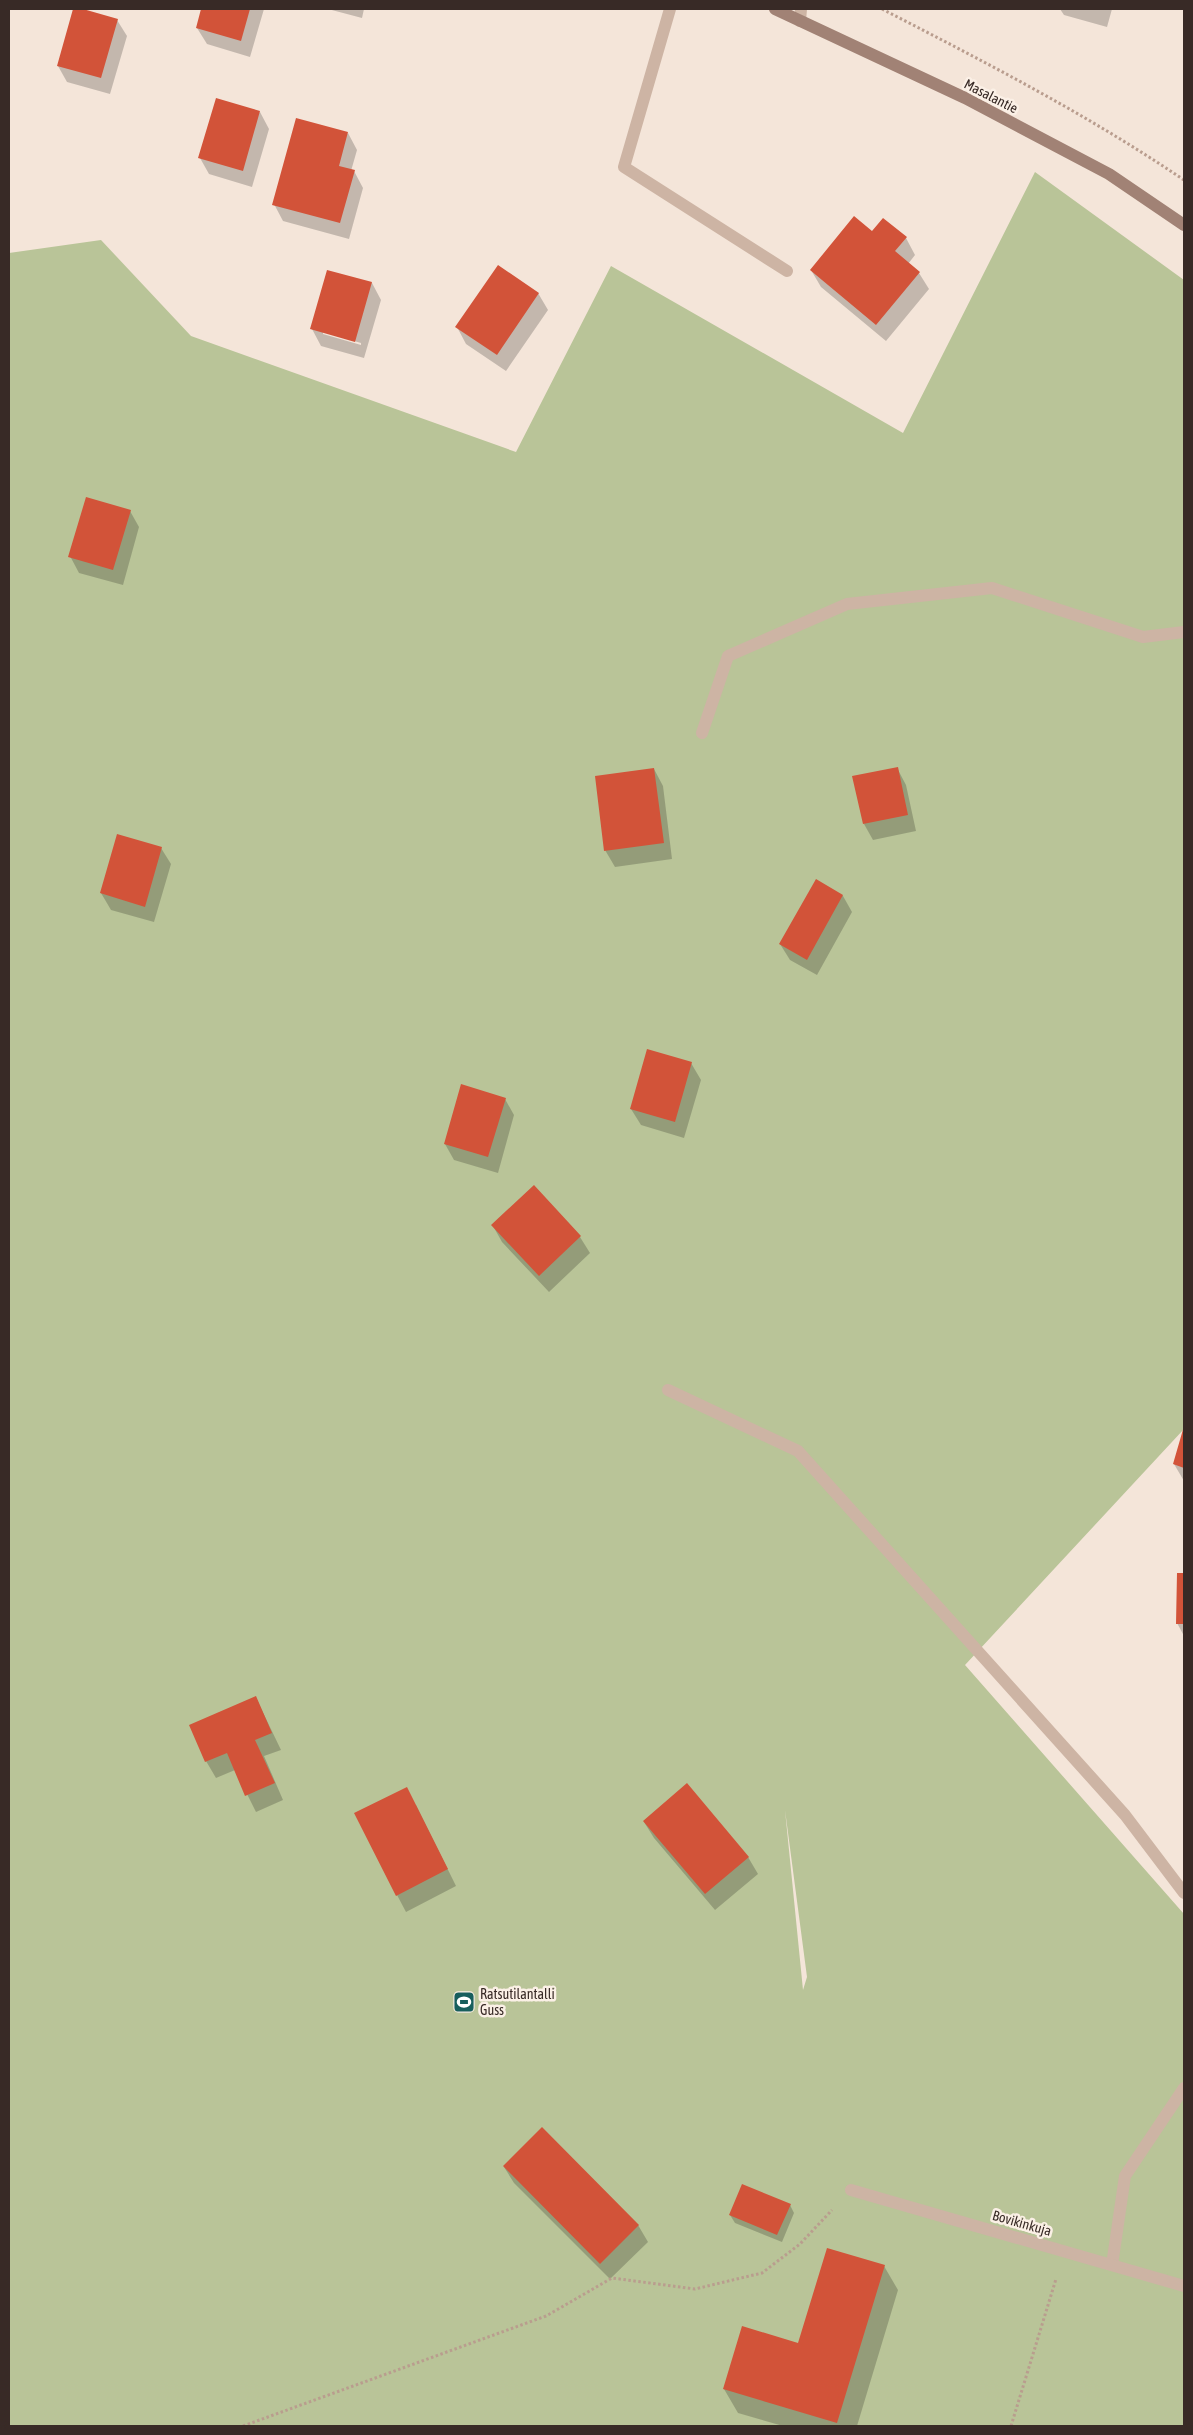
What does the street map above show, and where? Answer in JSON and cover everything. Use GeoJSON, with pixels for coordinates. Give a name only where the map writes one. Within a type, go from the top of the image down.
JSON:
{"type":"FeatureCollection","features":[{"type":"Feature","properties":{"kind":"street"},"geometry":{"type":"LineString","coordinates":[[670,9],[624,167],[787,271]]}},
{"type":"Feature","properties":{"kind":"street","name":"Masalantie"},"geometry":{"type":"LineString","coordinates":[[775,9],[800,15],[1108,174],[1184,225]]}},
{"type":"Feature","properties":{"kind":"street"},"geometry":{"type":"LineString","coordinates":[[702,733],[728,656],[847,604],[992,588],[1143,637],[1184,632]]}},
{"type":"Feature","properties":{"kind":"street"},"geometry":{"type":"LineString","coordinates":[[668,1390],[798,1451],[1125,1815],[1184,1893]]}},
{"type":"Feature","properties":{"kind":"street"},"geometry":{"type":"LineString","coordinates":[[1112,2265],[1125,2176],[1184,2088]]}},
{"type":"Feature","properties":{"kind":"street","name":"Bovikinkuja"},"geometry":{"type":"LineString","coordinates":[[851,2190],[1184,2286]]}},
{"type":"Feature","properties":{"kind":"path"},"geometry":{"type":"LineString","coordinates":[[882,9],[998,68],[1135,146],[1184,180]]}},
{"type":"Feature","properties":{"kind":"path"},"geometry":{"type":"LineString","coordinates":[[244,2426],[546,2316],[612,2278],[695,2289],[762,2273],[800,2244],[851,2190]]}},
{"type":"Feature","properties":{"kind":"path"},"geometry":{"type":"LineString","coordinates":[[1011,2426],[1064,2251]]}},
{"type":"Feature","properties":{"kind":"green space"},"geometry":{"type":"Polygon","coordinates":[[[1035,172],[1184,280],[1184,1429],[965,1665],[1184,1914],[1184,2426],[9,2426],[9,253],[101,240],[191,336],[516,452],[611,266],[903,433],[1035,172]],[[785,1810],[803,1990],[807,1977],[785,1810]]]}},
{"type":"Feature","properties":{"kind":"building"},"geometry":{"type":"Polygon","coordinates":[[[73,9],[83,9],[118,19],[101,78],[57,66],[73,9]]]}},
{"type":"Feature","properties":{"kind":"building"},"geometry":{"type":"Polygon","coordinates":[[[201,9],[250,9],[241,41],[196,28],[201,9]]]}},
{"type":"Feature","properties":{"kind":"building"},"geometry":{"type":"Polygon","coordinates":[[[216,98],[260,111],[243,171],[198,158],[216,98]]]}},
{"type":"Feature","properties":{"kind":"building"},"geometry":{"type":"Polygon","coordinates":[[[296,118],[348,132],[339,166],[355,170],[340,223],[272,205],[296,118]]]}},
{"type":"Feature","properties":{"kind":"building"},"geometry":{"type":"Polygon","coordinates":[[[854,216],[872,231],[883,218],[907,237],[895,251],[920,272],[876,325],[810,270],[854,216]]]}},
{"type":"Feature","properties":{"kind":"building"},"geometry":{"type":"Polygon","coordinates":[[[498,265],[539,293],[497,355],[455,327],[498,265]]]}},
{"type":"Feature","properties":{"kind":"building"},"geometry":{"type":"Polygon","coordinates":[[[327,270],[372,282],[355,342],[310,329],[327,270]]]}},
{"type":"Feature","properties":{"kind":"building"},"geometry":{"type":"Polygon","coordinates":[[[86,497],[131,510],[113,570],[68,557],[86,497]]]}},
{"type":"Feature","properties":{"kind":"building"},"geometry":{"type":"Polygon","coordinates":[[[898,767],[908,815],[863,824],[852,776],[898,767]]]}},
{"type":"Feature","properties":{"kind":"building"},"geometry":{"type":"Polygon","coordinates":[[[654,768],[664,843],[604,851],[595,776],[654,768]]]}},
{"type":"Feature","properties":{"kind":"building"},"geometry":{"type":"Polygon","coordinates":[[[117,834],[162,847],[145,907],[100,893],[117,834]]]}},
{"type":"Feature","properties":{"kind":"building"},"geometry":{"type":"Polygon","coordinates":[[[816,879],[843,895],[807,960],[779,944],[816,879]]]}},
{"type":"Feature","properties":{"kind":"building"},"geometry":{"type":"Polygon","coordinates":[[[647,1049],[692,1062],[675,1122],[630,1109],[647,1049]]]}},
{"type":"Feature","properties":{"kind":"building"},"geometry":{"type":"Polygon","coordinates":[[[461,1084],[506,1098],[488,1157],[444,1144],[461,1084]]]}},
{"type":"Feature","properties":{"kind":"building"},"geometry":{"type":"Polygon","coordinates":[[[534,1185],[581,1236],[539,1276],[491,1225],[534,1185]]]}},
{"type":"Feature","properties":{"kind":"building"},"geometry":{"type":"Polygon","coordinates":[[[1184,1426],[1184,1468],[1173,1464],[1184,1426]]]}},
{"type":"Feature","properties":{"kind":"building"},"geometry":{"type":"Polygon","coordinates":[[[1177,1573],[1184,1573],[1184,1624],[1176,1624],[1177,1573]]]}},
{"type":"Feature","properties":{"kind":"building"},"geometry":{"type":"Polygon","coordinates":[[[256,1696],[272,1733],[255,1740],[275,1783],[245,1796],[227,1753],[205,1762],[189,1725],[256,1696]]]}},
{"type":"Feature","properties":{"kind":"building"},"geometry":{"type":"Polygon","coordinates":[[[687,1783],[749,1857],[705,1894],[643,1821],[687,1783]]]}},
{"type":"Feature","properties":{"kind":"building"},"geometry":{"type":"Polygon","coordinates":[[[407,1787],[448,1869],[396,1896],[354,1813],[407,1787]]]}},
{"type":"Feature","properties":{"kind":"building"},"geometry":{"type":"Polygon","coordinates":[[[542,2127],[639,2225],[600,2264],[503,2166],[542,2127]]]}},
{"type":"Feature","properties":{"kind":"building"},"geometry":{"type":"Polygon","coordinates":[[[742,2184],[791,2204],[777,2235],[729,2215],[742,2184]]]}},
{"type":"Feature","properties":{"kind":"building"},"geometry":{"type":"Polygon","coordinates":[[[827,2248],[885,2265],[837,2423],[723,2389],[742,2326],[798,2343],[827,2248]]]}},
{"type":"Feature","properties":{"kind":"place","name":"Ratsutilantalli Guss"},"geometry":{"type":"Point","coordinates":[464,2002]}}]}
